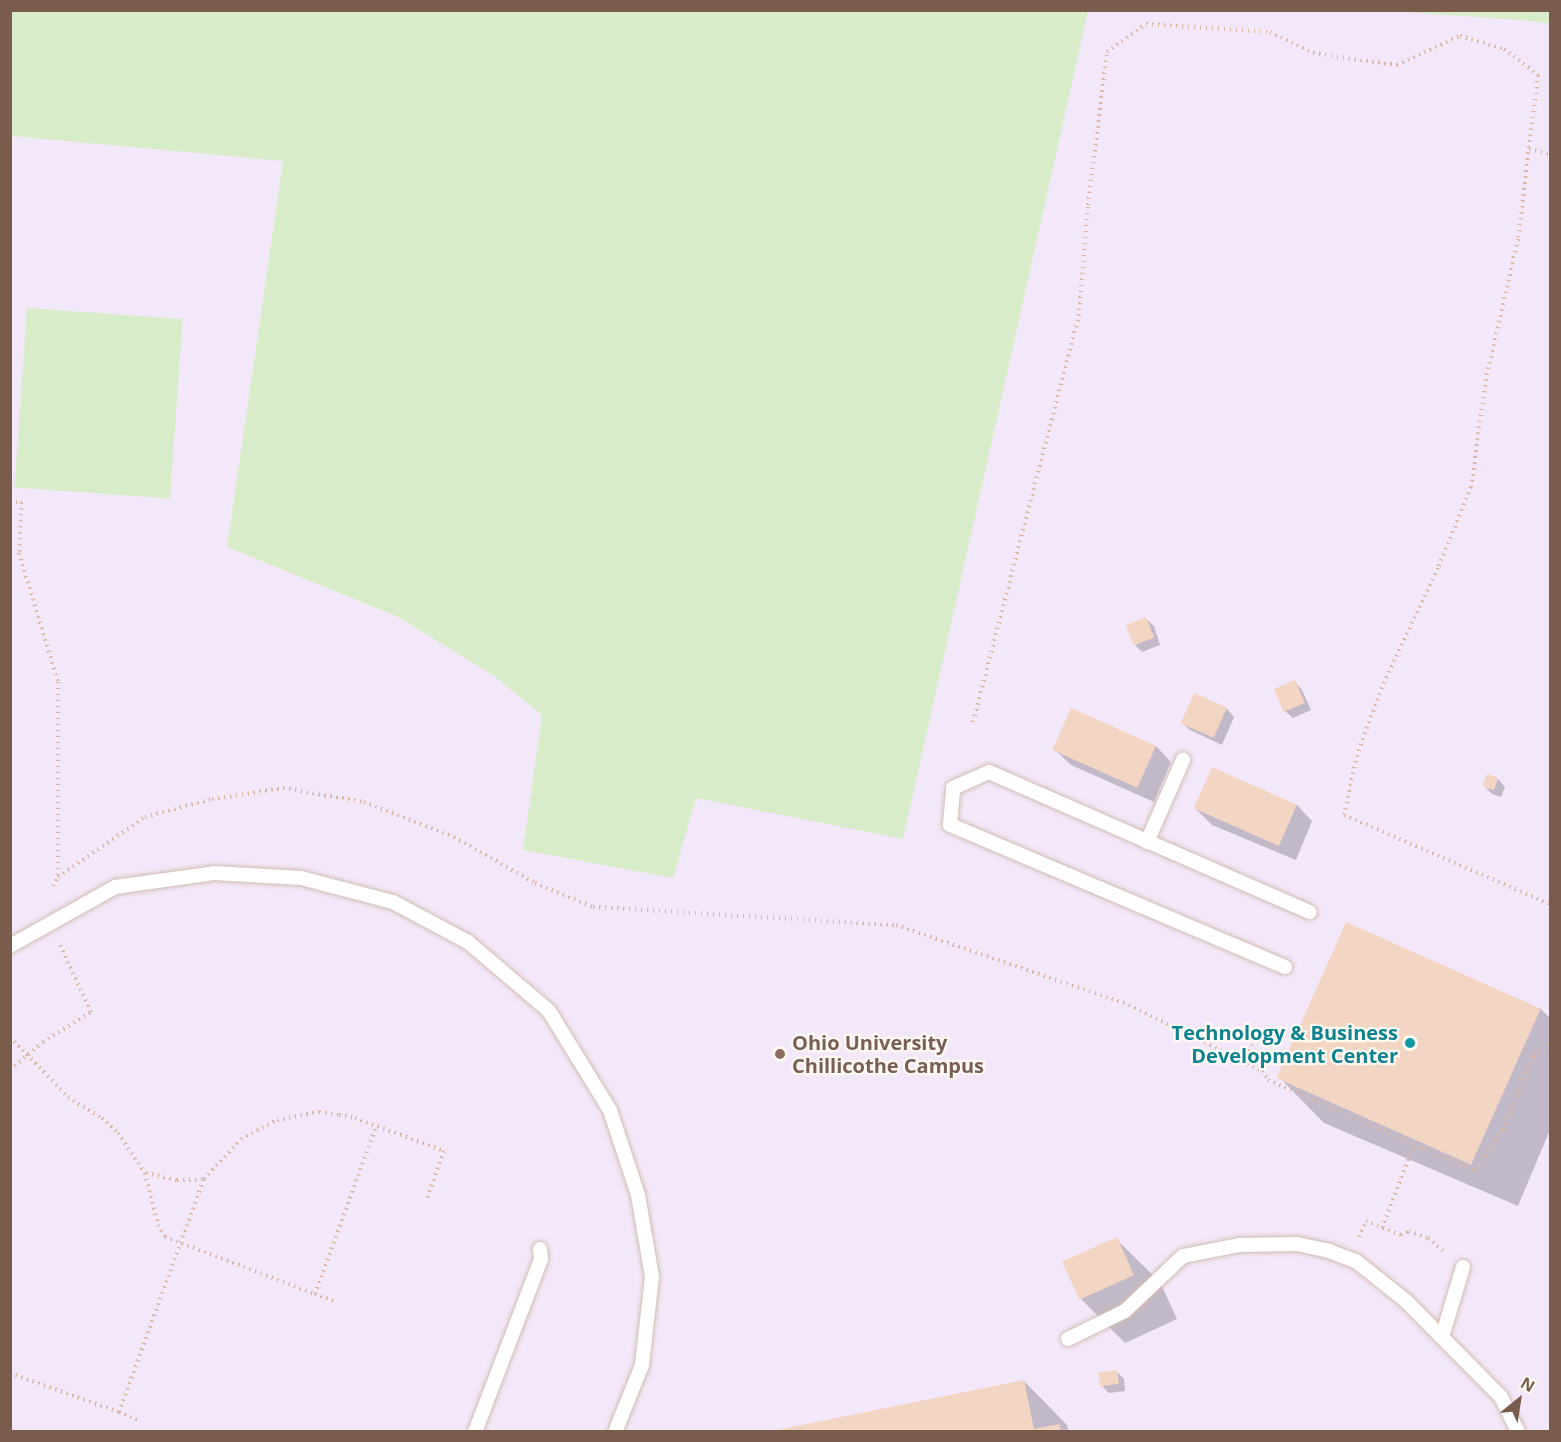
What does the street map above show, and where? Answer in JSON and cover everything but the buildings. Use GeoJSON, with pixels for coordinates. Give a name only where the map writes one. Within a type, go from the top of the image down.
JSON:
{"type":"FeatureCollection","features":[{"type":"Feature","properties":{"kind":"lane"},"geometry":{"type":"LineString","coordinates":[[1147,842],[1183,760]]}},
{"type":"Feature","properties":{"kind":"lane"},"geometry":{"type":"LineString","coordinates":[[1285,967],[950,825],[953,788],[989,772],[1310,912]]}},
{"type":"Feature","properties":{"kind":"lane"},"geometry":{"type":"LineString","coordinates":[[10,946],[115,887],[214,873],[301,878],[393,902],[468,942],[549,1011],[610,1110],[638,1195],[652,1277],[642,1365],[615,1431]]}},
{"type":"Feature","properties":{"kind":"lane"},"geometry":{"type":"LineString","coordinates":[[1068,1339],[1125,1311],[1183,1256],[1239,1245],[1297,1244],[1329,1251],[1349,1259],[1405,1300],[1501,1397],[1518,1431]]}},
{"type":"Feature","properties":{"kind":"lane"},"geometry":{"type":"LineString","coordinates":[[476,1431],[541,1259],[540,1249]]}},
{"type":"Feature","properties":{"kind":"lane"},"geometry":{"type":"LineString","coordinates":[[1442,1337],[1463,1267]]}},
{"type":"Feature","properties":{"kind":"path"},"geometry":{"type":"LineString","coordinates":[[973,722],[1079,316],[1088,206],[1107,52],[1146,24],[1270,32],[1313,53],[1396,65],[1460,36],[1504,49],[1538,75],[1518,239],[1486,379],[1471,487],[1438,568],[1384,682],[1357,755],[1344,815],[1551,904]]}},
{"type":"Feature","properties":{"kind":"path"},"geometry":{"type":"LineString","coordinates":[[1529,149],[1551,154]]}},
{"type":"Feature","properties":{"kind":"path"},"geometry":{"type":"LineString","coordinates":[[10,502],[21,502],[19,553],[58,682],[58,877]]}},
{"type":"Feature","properties":{"kind":"path"},"geometry":{"type":"LineString","coordinates":[[53,886],[58,877],[145,817],[212,799],[283,788],[364,802],[454,837],[535,883],[593,907],[896,925],[1129,1005],[1262,1071],[1268,1080],[1475,1171],[1503,1130],[1534,1056],[1551,1042]]}},
{"type":"Feature","properties":{"kind":"path"},"geometry":{"type":"LineString","coordinates":[[10,1070],[91,1012],[58,943]]}},
{"type":"Feature","properties":{"kind":"path"},"geometry":{"type":"LineString","coordinates":[[10,1037],[68,1097],[102,1118],[118,1133],[145,1173],[158,1225],[165,1237],[337,1302]]}},
{"type":"Feature","properties":{"kind":"path"},"geometry":{"type":"LineString","coordinates":[[1244,1062],[1252,1045]]}},
{"type":"Feature","properties":{"kind":"path"},"geometry":{"type":"LineString","coordinates":[[119,1412],[204,1179],[241,1139],[277,1120],[319,1112],[355,1118],[444,1151],[426,1201]]}},
{"type":"Feature","properties":{"kind":"path"},"geometry":{"type":"LineString","coordinates":[[315,1294],[376,1126]]}},
{"type":"Feature","properties":{"kind":"path"},"geometry":{"type":"LineString","coordinates":[[1382,1228],[1414,1144]]}},
{"type":"Feature","properties":{"kind":"path"},"geometry":{"type":"LineString","coordinates":[[145,1173],[177,1180],[204,1179]]}},
{"type":"Feature","properties":{"kind":"path"},"geometry":{"type":"LineString","coordinates":[[1349,1259],[1366,1221],[1401,1235],[1409,1231],[1428,1239]]}},
{"type":"Feature","properties":{"kind":"path"},"geometry":{"type":"LineString","coordinates":[[10,1373],[140,1421]]}},
{"type":"Feature","properties":{"kind":"path"},"geometry":{"type":"LineString","coordinates":[[1249,1431],[1258,1431]]}},
{"type":"Feature","properties":{"kind":"shaded area","name":"Ohio University Chillicothe Campus"},"geometry":{"type":"Polygon","coordinates":[[[1058,11],[1550,11],[1550,1431],[11,1431],[10,136],[283,160],[227,547],[398,617],[494,676],[1058,11]]]}},
{"type":"Feature","properties":{"kind":"green space"},"geometry":{"type":"Polygon","coordinates":[[[10,11],[1088,11],[903,839],[696,798],[673,878],[523,850],[542,715],[494,676],[398,617],[227,547],[283,161],[11,136],[10,11]]]}},
{"type":"Feature","properties":{"kind":"green space"},"geometry":{"type":"Polygon","coordinates":[[[1391,11],[1550,11],[1550,23],[1505,19],[1391,11]]]}},
{"type":"Feature","properties":{"kind":"green space"},"geometry":{"type":"Polygon","coordinates":[[[27,308],[183,319],[170,498],[14,488],[27,308]]]}},
{"type":"Feature","properties":{"kind":"place","name":"Technology & Business Development Center"},"geometry":{"type":"Point","coordinates":[1410,1043]}},
{"type":"Feature","properties":{"kind":"place","name":"Ohio University Chillicothe Campus"},"geometry":{"type":"Point","coordinates":[780,1054]}}]}
